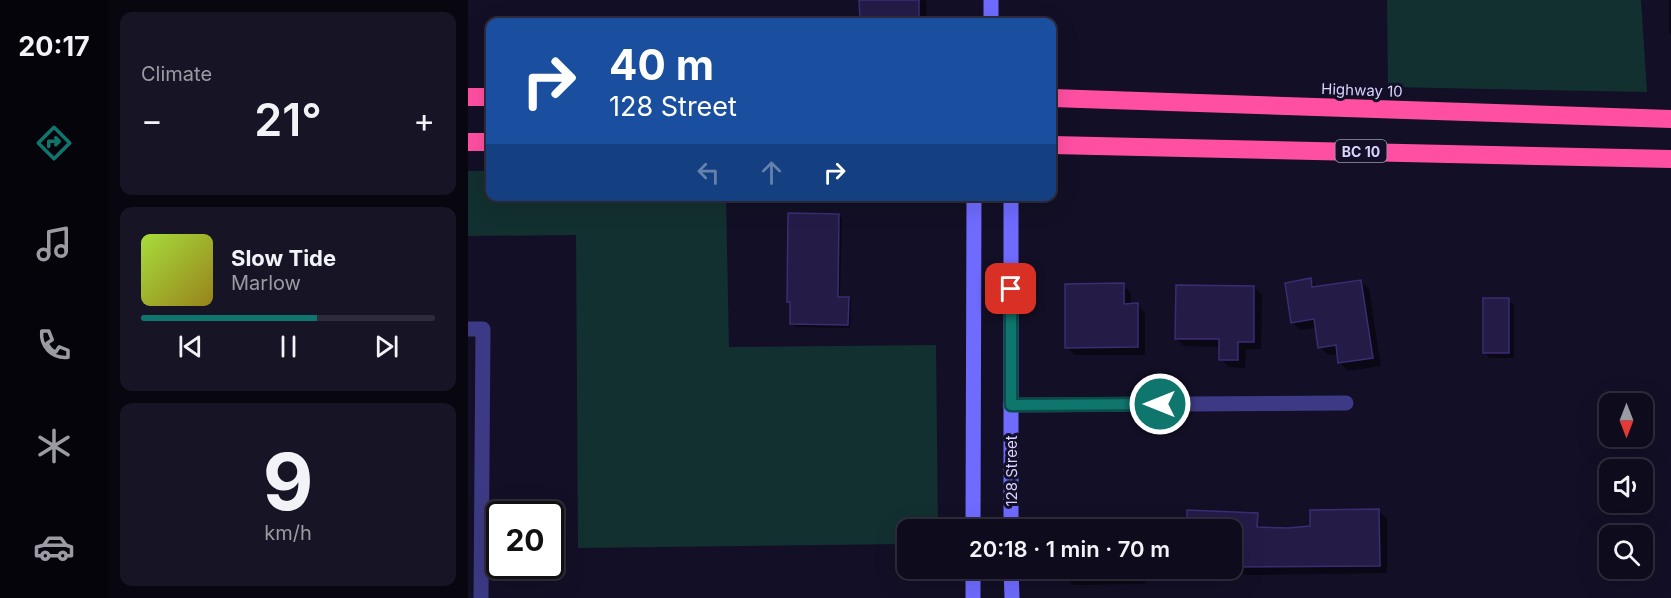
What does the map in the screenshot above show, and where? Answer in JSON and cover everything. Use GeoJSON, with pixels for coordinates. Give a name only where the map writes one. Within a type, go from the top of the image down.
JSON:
{"type":"FeatureCollection","features":[{"type":"Feature","properties":{"kind":"highway"},"geometry":{"type":"LineString","coordinates":[[468,97],[486,97]]}},
{"type":"Feature","properties":{"kind":"highway","name":"Highway 10"},"geometry":{"type":"LineString","coordinates":[[1056,98],[1671,119]]}},
{"type":"Feature","properties":{"kind":"highway"},"geometry":{"type":"LineString","coordinates":[[468,142],[486,142]]}},
{"type":"Feature","properties":{"kind":"highway","name":"BC 10"},"geometry":{"type":"LineString","coordinates":[[1056,145],[1671,159]]}},
{"type":"Feature","properties":{"kind":"main road"},"geometry":{"type":"LineString","coordinates":[[991,0],[991,18]]}},
{"type":"Feature","properties":{"kind":"main road"},"geometry":{"type":"LineString","coordinates":[[973,519],[974,201]]}},
{"type":"Feature","properties":{"kind":"main road","name":"128 Street"},"geometry":{"type":"LineString","coordinates":[[1011,201],[1011,519]]}},
{"type":"Feature","properties":{"kind":"main road"},"geometry":{"type":"LineString","coordinates":[[973,579],[973,598]]}},
{"type":"Feature","properties":{"kind":"main road"},"geometry":{"type":"LineString","coordinates":[[1011,579],[1011,598]]}},
{"type":"Feature","properties":{"kind":"lane"},"geometry":{"type":"LineString","coordinates":[[468,329],[483,329],[481,598]]}},
{"type":"Feature","properties":{"kind":"lane"},"geometry":{"type":"LineString","coordinates":[[1011,405],[1346,403]]}},
{"type":"Feature","properties":{"kind":"green space"},"geometry":{"type":"Polygon","coordinates":[[[1387,0],[1641,0],[1647,92],[1388,87],[1387,0]]]}},
{"type":"Feature","properties":{"kind":"green space"},"geometry":{"type":"Polygon","coordinates":[[[468,171],[486,171],[486,201],[726,201],[729,347],[936,345],[938,519],[897,519],[897,544],[578,548],[576,235],[468,236],[468,171]]]}},
{"type":"Feature","properties":{"kind":"building"},"geometry":{"type":"Polygon","coordinates":[[[859,0],[919,0],[919,18],[860,18],[859,0]]]}},
{"type":"Feature","properties":{"kind":"building"},"geometry":{"type":"Polygon","coordinates":[[[788,213],[839,214],[838,297],[849,297],[848,325],[790,324],[790,302],[787,302],[788,213]]]}},
{"type":"Feature","properties":{"kind":"building"},"geometry":{"type":"Polygon","coordinates":[[[1311,278],[1312,287],[1361,280],[1373,358],[1338,363],[1336,345],[1318,348],[1314,319],[1291,323],[1285,283],[1311,278]]]}},
{"type":"Feature","properties":{"kind":"building"},"geometry":{"type":"Polygon","coordinates":[[[1124,283],[1124,304],[1138,303],[1138,347],[1065,348],[1065,284],[1124,283]]]}},
{"type":"Feature","properties":{"kind":"building"},"geometry":{"type":"Polygon","coordinates":[[[1176,285],[1254,286],[1254,342],[1238,342],[1238,360],[1219,360],[1219,339],[1175,339],[1176,285]]]}},
{"type":"Feature","properties":{"kind":"building"},"geometry":{"type":"Polygon","coordinates":[[[1483,298],[1509,298],[1509,353],[1483,353],[1483,298]]]}},
{"type":"Feature","properties":{"kind":"building"},"geometry":{"type":"Polygon","coordinates":[[[1379,509],[1380,566],[1242,567],[1242,519],[1187,519],[1187,510],[1258,513],[1257,527],[1288,528],[1310,526],[1310,510],[1379,509]]]}},
{"type":"Feature","properties":{"kind":"route"},"geometry":{"type":"LineString","coordinates":[[1011,289],[1011,405],[1160,404]]}}]}
